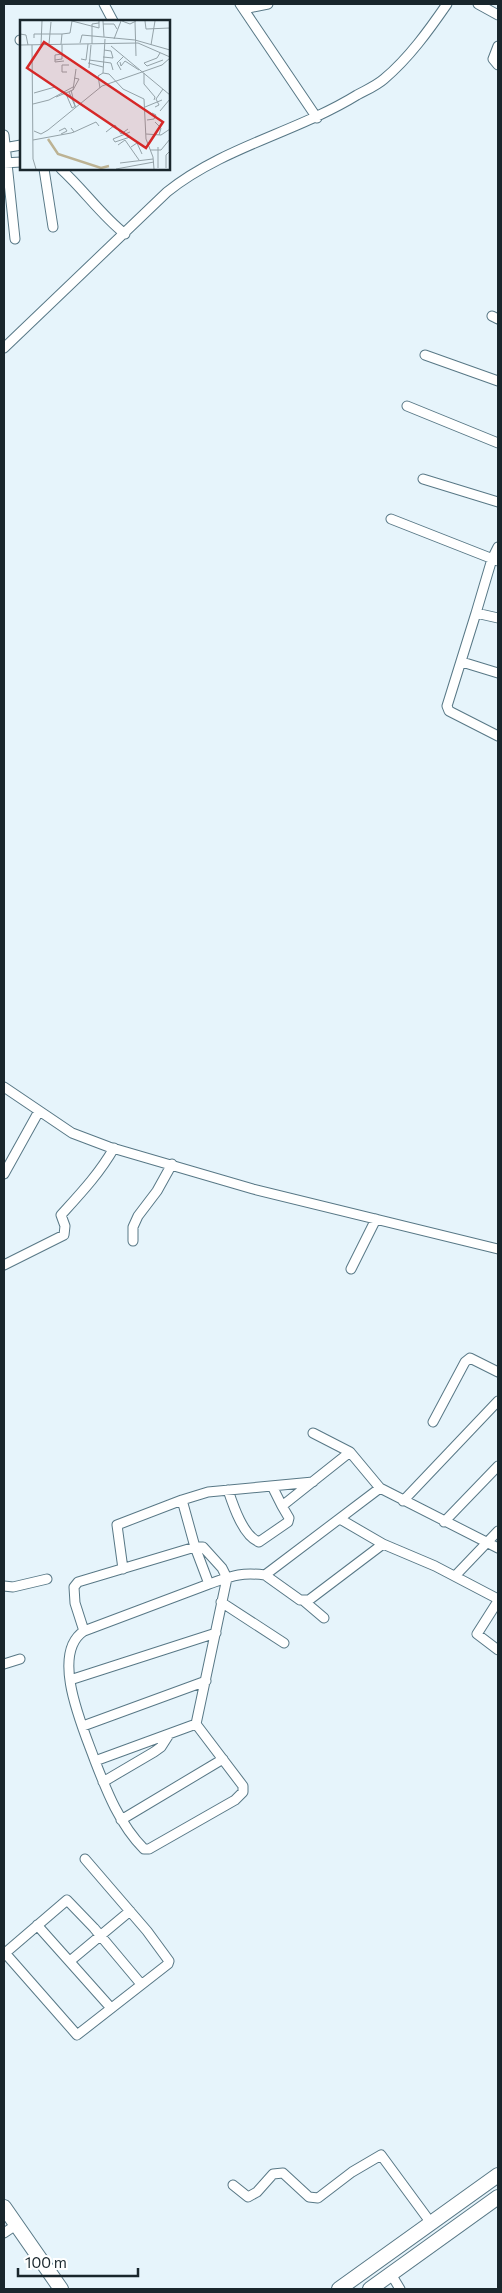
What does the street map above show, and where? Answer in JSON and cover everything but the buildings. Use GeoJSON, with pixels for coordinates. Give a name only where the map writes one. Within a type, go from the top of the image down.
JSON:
{"type":"FeatureCollection","features":[{"type":"Feature","properties":{"kind":"highway"},"geometry":{"type":"LineString","coordinates":[[339,2289],[498,2175]]}},
{"type":"Feature","properties":{"kind":"highway"},"geometry":{"type":"LineString","coordinates":[[370,2289],[498,2197]]}},
{"type":"Feature","properties":{"kind":"highway"},"geometry":{"type":"LineString","coordinates":[[4,2207],[61,2289]]}},
{"type":"Feature","properties":{"kind":"street"},"geometry":{"type":"LineString","coordinates":[[104,4],[112,20]]}},
{"type":"Feature","properties":{"kind":"street"},"geometry":{"type":"LineString","coordinates":[[268,4],[242,7],[317,118]]}},
{"type":"Feature","properties":{"kind":"street"},"geometry":{"type":"LineString","coordinates":[[4,348],[167,192],[185,178],[238,150],[317,118],[383,80],[425,36],[447,4]]}},
{"type":"Feature","properties":{"kind":"street"},"geometry":{"type":"LineString","coordinates":[[478,4],[498,15]]}},
{"type":"Feature","properties":{"kind":"street"},"geometry":{"type":"LineString","coordinates":[[498,46],[493,60],[498,64]]}},
{"type":"Feature","properties":{"kind":"street"},"geometry":{"type":"LineString","coordinates":[[4,136],[15,239]]}},
{"type":"Feature","properties":{"kind":"street"},"geometry":{"type":"LineString","coordinates":[[6,155],[20,146]]}},
{"type":"Feature","properties":{"kind":"street"},"geometry":{"type":"LineString","coordinates":[[6,155],[20,162]]}},
{"type":"Feature","properties":{"kind":"street"},"geometry":{"type":"LineString","coordinates":[[44,170],[53,227]]}},
{"type":"Feature","properties":{"kind":"street"},"geometry":{"type":"LineString","coordinates":[[62,170],[81,187],[110,222],[125,234]]}},
{"type":"Feature","properties":{"kind":"street"},"geometry":{"type":"LineString","coordinates":[[424,356],[498,381]]}},
{"type":"Feature","properties":{"kind":"street"},"geometry":{"type":"LineString","coordinates":[[407,406],[498,443]]}},
{"type":"Feature","properties":{"kind":"street"},"geometry":{"type":"LineString","coordinates":[[423,479],[498,502]]}},
{"type":"Feature","properties":{"kind":"street"},"geometry":{"type":"LineString","coordinates":[[391,519],[495,560]]}},
{"type":"Feature","properties":{"kind":"street"},"geometry":{"type":"LineString","coordinates":[[498,547],[476,613],[448,709],[498,736]]}},
{"type":"Feature","properties":{"kind":"street"},"geometry":{"type":"LineString","coordinates":[[476,613],[498,618]]}},
{"type":"Feature","properties":{"kind":"street"},"geometry":{"type":"LineString","coordinates":[[462,662],[498,673]]}},
{"type":"Feature","properties":{"kind":"street"},"geometry":{"type":"LineString","coordinates":[[4,1087],[72,1133],[114,1148],[253,1190],[498,1249]]}},
{"type":"Feature","properties":{"kind":"street"},"geometry":{"type":"LineString","coordinates":[[4,1174],[39,1111]]}},
{"type":"Feature","properties":{"kind":"street"},"geometry":{"type":"LineString","coordinates":[[4,1265],[64,1235],[65,1226],[61,1215],[84,1192],[114,1148]]}},
{"type":"Feature","properties":{"kind":"street"},"geometry":{"type":"LineString","coordinates":[[133,1242],[133,1226],[138,1216],[157,1191],[172,1164]]}},
{"type":"Feature","properties":{"kind":"street"},"geometry":{"type":"LineString","coordinates":[[351,1270],[376,1219]]}},
{"type":"Feature","properties":{"kind":"street"},"geometry":{"type":"LineString","coordinates":[[433,1422],[465,1362],[470,1358],[498,1372]]}},
{"type":"Feature","properties":{"kind":"street"},"geometry":{"type":"LineString","coordinates":[[402,1501],[498,1401]]}},
{"type":"Feature","properties":{"kind":"street"},"geometry":{"type":"LineString","coordinates":[[313,1433],[350,1452],[380,1488],[402,1501],[498,1548]]}},
{"type":"Feature","properties":{"kind":"street"},"geometry":{"type":"LineString","coordinates":[[282,1506],[350,1452]]}},
{"type":"Feature","properties":{"kind":"street"},"geometry":{"type":"LineString","coordinates":[[444,1522],[498,1466]]}},
{"type":"Feature","properties":{"kind":"street"},"geometry":{"type":"LineString","coordinates":[[123,1569],[117,1525],[208,1492],[313,1482]]}},
{"type":"Feature","properties":{"kind":"street"},"geometry":{"type":"LineString","coordinates":[[228,1490],[237,1516],[254,1540],[259,1542],[288,1522],[289,1518],[272,1486]]}},
{"type":"Feature","properties":{"kind":"street"},"geometry":{"type":"LineString","coordinates":[[265,1575],[380,1488]]}},
{"type":"Feature","properties":{"kind":"street"},"geometry":{"type":"LineString","coordinates":[[182,1500],[195,1547],[209,1584]]}},
{"type":"Feature","properties":{"kind":"street"},"geometry":{"type":"LineString","coordinates":[[340,1519],[383,1544],[455,1576],[498,1600],[477,1634],[498,1650]]}},
{"type":"Feature","properties":{"kind":"street"},"geometry":{"type":"LineString","coordinates":[[455,1576],[498,1531]]}},
{"type":"Feature","properties":{"kind":"street"},"geometry":{"type":"LineString","coordinates":[[304,1601],[309,1600],[383,1544]]}},
{"type":"Feature","properties":{"kind":"street"},"geometry":{"type":"LineString","coordinates":[[84,1631],[75,1603],[74,1587],[78,1582],[195,1547],[203,1547],[208,1550],[222,1568],[226,1578],[196,1724],[243,1786],[243,1792],[235,1800],[149,1849],[144,1849],[137,1843],[121,1820],[95,1761],[70,1690],[73,1640],[84,1631],[209,1584],[226,1578],[250,1572],[265,1575],[304,1601],[324,1618]]}},
{"type":"Feature","properties":{"kind":"street"},"geometry":{"type":"LineString","coordinates":[[4,1586],[13,1587],[47,1579]]}},
{"type":"Feature","properties":{"kind":"street"},"geometry":{"type":"LineString","coordinates":[[221,1602],[284,1643]]}},
{"type":"Feature","properties":{"kind":"street"},"geometry":{"type":"LineString","coordinates":[[70,1680],[216,1633]]}},
{"type":"Feature","properties":{"kind":"street"},"geometry":{"type":"LineString","coordinates":[[4,1664],[20,1659]]}},
{"type":"Feature","properties":{"kind":"street"},"geometry":{"type":"LineString","coordinates":[[83,1726],[206,1681]]}},
{"type":"Feature","properties":{"kind":"street"},"geometry":{"type":"LineString","coordinates":[[95,1761],[168,1736],[196,1724]]}},
{"type":"Feature","properties":{"kind":"street"},"geometry":{"type":"LineString","coordinates":[[103,1782],[154,1752],[161,1747],[168,1736]]}},
{"type":"Feature","properties":{"kind":"street"},"geometry":{"type":"LineString","coordinates":[[121,1820],[222,1759]]}},
{"type":"Feature","properties":{"kind":"street"},"geometry":{"type":"LineString","coordinates":[[86,1859],[130,1911],[169,1961],[168,1964],[77,2035],[4,1954],[67,1900],[100,1935],[140,1984]]}},
{"type":"Feature","properties":{"kind":"street"},"geometry":{"type":"LineString","coordinates":[[70,1960],[130,1911]]}},
{"type":"Feature","properties":{"kind":"street"},"geometry":{"type":"LineString","coordinates":[[37,1925],[112,2008]]}},
{"type":"Feature","properties":{"kind":"street"},"geometry":{"type":"LineString","coordinates":[[232,2185],[248,2197],[257,2192],[273,2174],[283,2173],[309,2197],[318,2198],[352,2172],[381,2155],[431,2223]]}},
{"type":"Feature","properties":{"kind":"street"},"geometry":{"type":"LineString","coordinates":[[4,2234],[16,2225]]}},
{"type":"Feature","properties":{"kind":"street"},"geometry":{"type":"LineString","coordinates":[[391,2274],[400,2289]]}}]}
